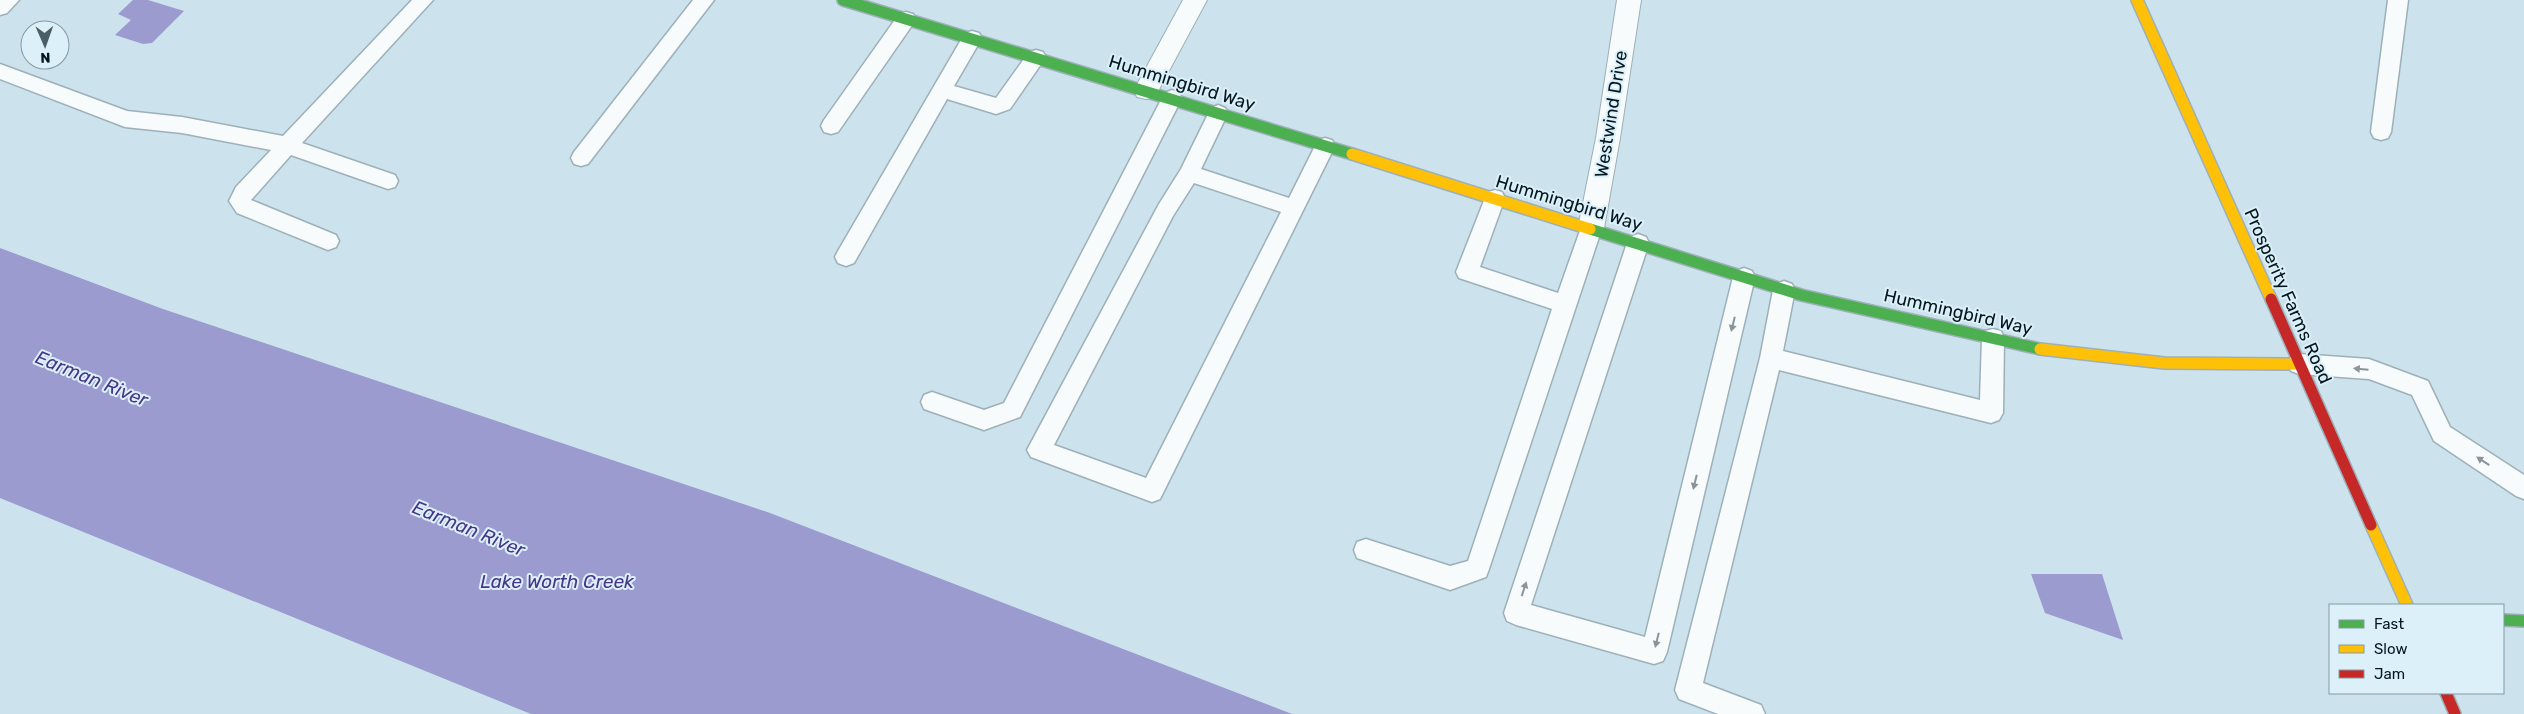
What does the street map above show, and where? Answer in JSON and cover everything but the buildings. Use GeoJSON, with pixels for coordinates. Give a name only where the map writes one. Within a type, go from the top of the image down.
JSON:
{"type":"FeatureCollection","features":[{"type":"Feature","properties":{"kind":"street","name":"Hummingbird Way"},"geometry":{"type":"LineString","coordinates":[[843,0],[1172,98],[1784,290],[2041,349],[2164,363],[2299,364]]}},
{"type":"Feature","properties":{"kind":"street"},"geometry":{"type":"LineString","coordinates":[[1146,90],[1196,0]]}},
{"type":"Feature","properties":{"kind":"street","name":"Westwind Drive"},"geometry":{"type":"LineString","coordinates":[[1591,228],[1608,138],[1629,0]]}},
{"type":"Feature","properties":{"kind":"street","name":"Prosperity Farms Road"},"geometry":{"type":"LineString","coordinates":[[2137,0],[2407,604]]}},
{"type":"Feature","properties":{"kind":"street"},"geometry":{"type":"LineString","coordinates":[[2504,620],[2524,620]]}},
{"type":"Feature","properties":{"kind":"street"},"geometry":{"type":"LineString","coordinates":[[2446,694],[2455,714]]}},
{"type":"Feature","properties":{"kind":"lane"},"geometry":{"type":"LineString","coordinates":[[0,8],[9,0]]}},
{"type":"Feature","properties":{"kind":"lane"},"geometry":{"type":"LineString","coordinates":[[328,241],[244,207],[240,201],[243,193],[423,0]]}},
{"type":"Feature","properties":{"kind":"lane"},"geometry":{"type":"LineString","coordinates":[[581,158],[704,0]]}},
{"type":"Feature","properties":{"kind":"lane"},"geometry":{"type":"LineString","coordinates":[[2381,132],[2398,0]]}},
{"type":"Feature","properties":{"kind":"lane"},"geometry":{"type":"LineString","coordinates":[[831,126],[906,19]]}},
{"type":"Feature","properties":{"kind":"lane"},"geometry":{"type":"LineString","coordinates":[[846,257],[972,38]]}},
{"type":"Feature","properties":{"kind":"lane"},"geometry":{"type":"LineString","coordinates":[[942,90],[996,106],[1003,104],[1036,57]]}},
{"type":"Feature","properties":{"kind":"lane"},"geometry":{"type":"LineString","coordinates":[[0,72],[125,119],[182,125],[286,146],[388,181]]}},
{"type":"Feature","properties":{"kind":"lane"},"geometry":{"type":"LineString","coordinates":[[932,402],[984,420],[1012,410],[1172,98]]}},
{"type":"Feature","properties":{"kind":"lane"},"geometry":{"type":"LineString","coordinates":[[1218,113],[1188,173],[1039,450],[1152,491],[1325,146]]}},
{"type":"Feature","properties":{"kind":"lane"},"geometry":{"type":"LineString","coordinates":[[1188,173],[1294,208]]}},
{"type":"Feature","properties":{"kind":"lane"},"geometry":{"type":"LineString","coordinates":[[1495,198],[1468,272],[1566,304]]}},
{"type":"Feature","properties":{"kind":"lane"},"geometry":{"type":"LineString","coordinates":[[1366,550],[1450,578],[1477,570],[1591,228]]}},
{"type":"Feature","properties":{"kind":"lane"},"geometry":{"type":"LineString","coordinates":[[1638,243],[1516,613],[1654,652],[1744,277]]}},
{"type":"Feature","properties":{"kind":"lane"},"geometry":{"type":"LineString","coordinates":[[1752,714],[1688,690],[1771,358],[1784,290]]}},
{"type":"Feature","properties":{"kind":"lane"},"geometry":{"type":"LineString","coordinates":[[1771,358],[1991,413],[1993,338]]}},
{"type":"Feature","properties":{"kind":"lane"},"geometry":{"type":"LineString","coordinates":[[2299,364],[2369,369],[2420,388],[2442,434],[2524,488]]}},
{"type":"Feature","properties":{"kind":"water"},"geometry":{"type":"Polygon","coordinates":[[[133,0],[148,0],[184,11],[152,43],[143,44],[115,35],[131,20],[118,14],[133,0]]]}},
{"type":"Feature","properties":{"kind":"water","name":"Lake Worth Creek"},"geometry":{"type":"Polygon","coordinates":[[[0,248],[163,309],[770,513],[1292,714],[531,714],[0,498],[0,248]]]}},
{"type":"Feature","properties":{"kind":"water"},"geometry":{"type":"Polygon","coordinates":[[[2031,574],[2102,574],[2123,640],[2045,613],[2031,574]]]}},
{"type":"Feature","properties":{"kind":"traffic: fast"},"geometry":{"type":"LineString","coordinates":[[843,0],[1146,90],[1352,154]]}},
{"type":"Feature","properties":{"kind":"traffic: fast"},"geometry":{"type":"LineString","coordinates":[[1590,229],[1801,295],[2040,349]]}},
{"type":"Feature","properties":{"kind":"traffic: fast"},"geometry":{"type":"LineString","coordinates":[[2504,620],[2524,621]]}},
{"type":"Feature","properties":{"kind":"traffic: slow"},"geometry":{"type":"LineString","coordinates":[[2137,0],[2271,299]]}},
{"type":"Feature","properties":{"kind":"traffic: slow"},"geometry":{"type":"LineString","coordinates":[[1352,154],[1590,229]]}},
{"type":"Feature","properties":{"kind":"traffic: slow"},"geometry":{"type":"LineString","coordinates":[[2040,349],[2164,363],[2299,364]]}},
{"type":"Feature","properties":{"kind":"traffic: slow"},"geometry":{"type":"LineString","coordinates":[[2371,525],[2407,604]]}},
{"type":"Feature","properties":{"kind":"traffic: jam"},"geometry":{"type":"LineString","coordinates":[[2271,299],[2371,525]]}},
{"type":"Feature","properties":{"kind":"traffic: jam"},"geometry":{"type":"LineString","coordinates":[[2446,694],[2455,714]]}},
{"type":"Feature","properties":{"kind":"water label","name":"Earman River"},"geometry":{"type":"Point","coordinates":[92,378]}},
{"type":"Feature","properties":{"kind":"water label","name":"Earman River"},"geometry":{"type":"Point","coordinates":[469,528]}}]}
